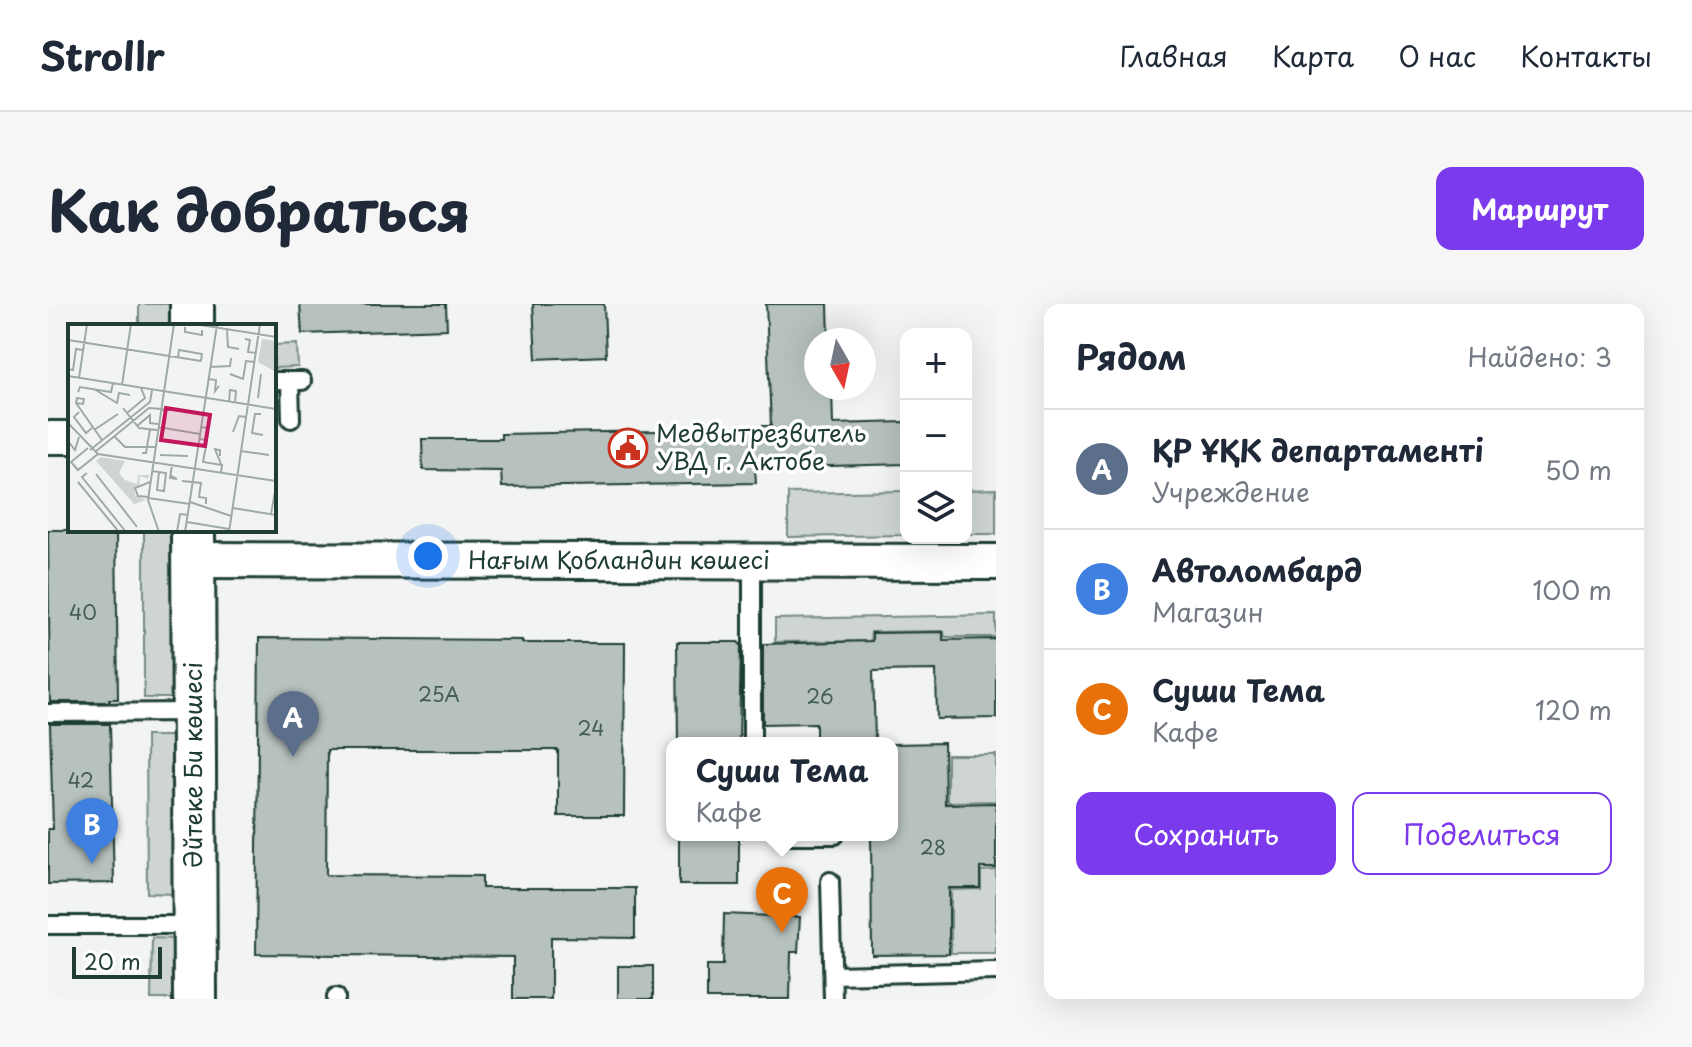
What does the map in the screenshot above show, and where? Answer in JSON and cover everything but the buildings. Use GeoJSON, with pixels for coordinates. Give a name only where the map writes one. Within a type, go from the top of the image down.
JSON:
{"type":"FeatureCollection","features":[{"type":"Feature","properties":{"kind":"street","name":"Нағым Қобландин көшесі"},"geometry":{"type":"LineString","coordinates":[[193,545],[752,561],[996,562]]}},
{"type":"Feature","properties":{"kind":"street","name":"Әйтеке Би көшесі"},"geometry":{"type":"LineString","coordinates":[[193,545],[195,999]]}},
{"type":"Feature","properties":{"kind":"lane"},"geometry":{"type":"LineString","coordinates":[[289,381],[291,419]]}},
{"type":"Feature","properties":{"kind":"lane"},"geometry":{"type":"LineString","coordinates":[[752,561],[752,737]]}},
{"type":"Feature","properties":{"kind":"lane"},"geometry":{"type":"LineString","coordinates":[[48,713],[194,712]]}},
{"type":"Feature","properties":{"kind":"lane"},"geometry":{"type":"LineString","coordinates":[[830,881],[833,999]]}},
{"type":"Feature","properties":{"kind":"lane"},"geometry":{"type":"LineString","coordinates":[[48,925],[195,925]]}},
{"type":"Feature","properties":{"kind":"lane"},"geometry":{"type":"LineString","coordinates":[[833,975],[996,971]]}},
{"type":"Feature","properties":{"kind":"shaded area"},"geometry":{"type":"Polygon","coordinates":[[[139,304],[170,304],[169,324],[139,324],[139,304]]]}},
{"type":"Feature","properties":{"kind":"shaded area"},"geometry":{"type":"Polygon","coordinates":[[[297,344],[298,367],[276,368],[276,345],[297,344]]]}},
{"type":"Feature","properties":{"kind":"shaded area"},"geometry":{"type":"Polygon","coordinates":[[[996,489],[996,534],[972,534],[972,490],[996,489]]]}},
{"type":"Feature","properties":{"kind":"shaded area"},"geometry":{"type":"Polygon","coordinates":[[[900,491],[900,535],[788,537],[788,493],[900,491]]]}},
{"type":"Feature","properties":{"kind":"shaded area"},"geometry":{"type":"Polygon","coordinates":[[[144,532],[171,532],[171,698],[144,698],[144,532]]]}},
{"type":"Feature","properties":{"kind":"shaded area"},"geometry":{"type":"Polygon","coordinates":[[[996,615],[996,637],[945,637],[944,631],[871,632],[870,641],[775,642],[775,619],[996,615]]]}},
{"type":"Feature","properties":{"kind":"shaded area"},"geometry":{"type":"Polygon","coordinates":[[[146,736],[173,736],[174,894],[147,893],[146,736]]]}},
{"type":"Feature","properties":{"kind":"shaded area"},"geometry":{"type":"Polygon","coordinates":[[[947,755],[996,755],[996,801],[947,802],[947,755]]]}},
{"type":"Feature","properties":{"kind":"shaded area"},"geometry":{"type":"Polygon","coordinates":[[[996,870],[996,953],[951,953],[951,890],[981,889],[981,871],[996,870]]]}},
{"type":"Feature","properties":{"kind":"shaded area"},"geometry":{"type":"Polygon","coordinates":[[[152,938],[177,939],[177,999],[151,999],[152,938]]]}},
{"type":"Feature","properties":{"kind":"place","name":"Медвытрезвитель УВД г. Актобе"},"geometry":{"type":"Point","coordinates":[628,448]}},
{"type":"Feature","properties":{"kind":"place","name":"ҚР ҰҚК департаменті"},"geometry":{"type":"Point","coordinates":[293,757]}},
{"type":"Feature","properties":{"kind":"place","name":"Автоломбард"},"geometry":{"type":"Point","coordinates":[92,864]}},
{"type":"Feature","properties":{"kind":"place","name":"Суши Тема"},"geometry":{"type":"Point","coordinates":[782,933]}}]}
